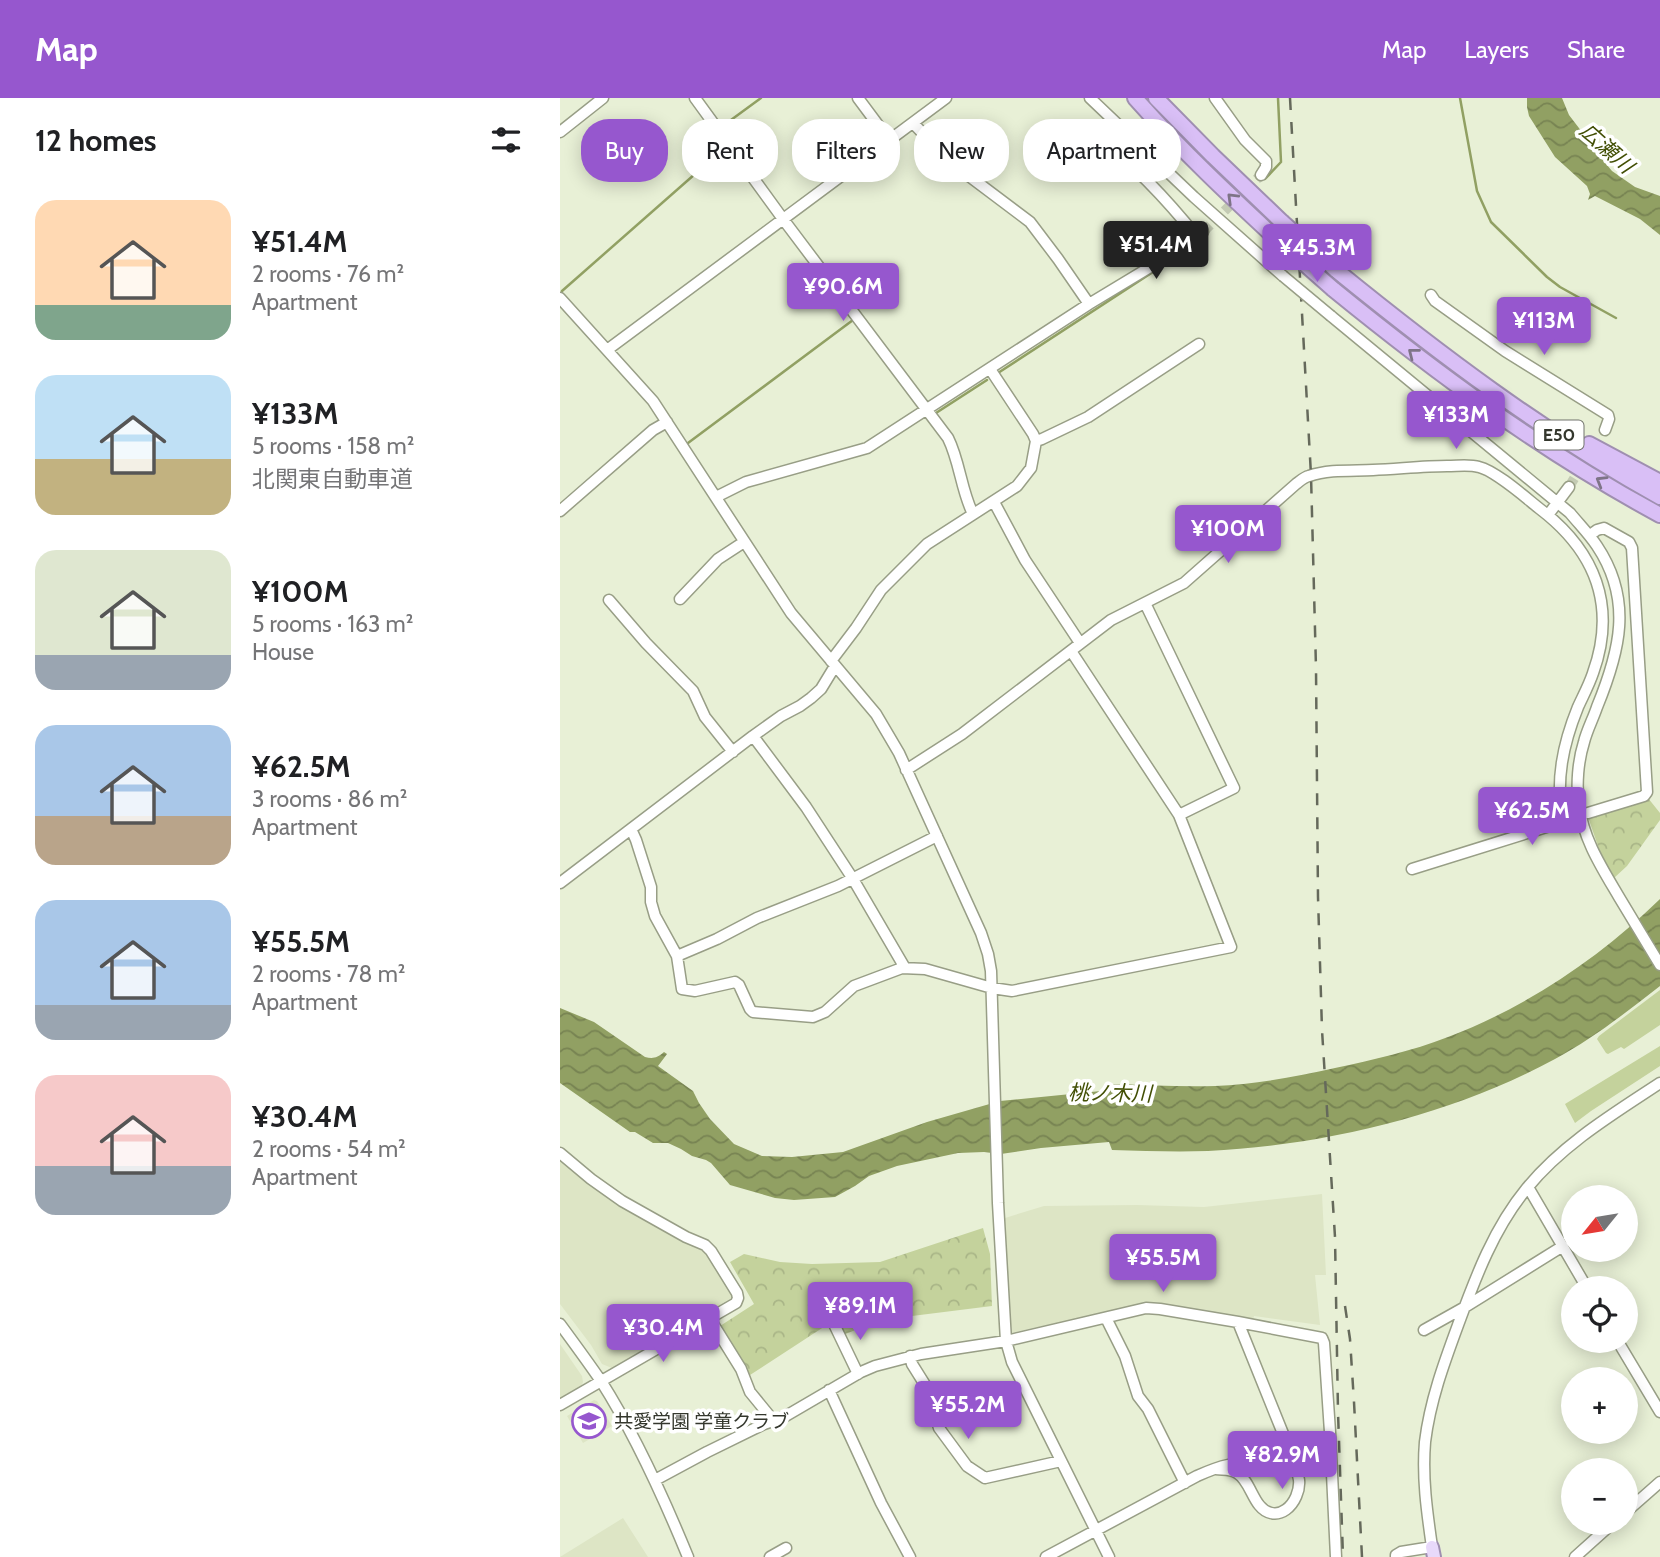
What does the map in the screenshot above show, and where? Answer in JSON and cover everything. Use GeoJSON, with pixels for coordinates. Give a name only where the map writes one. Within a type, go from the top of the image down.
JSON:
{"type":"FeatureCollection","features":[{"type":"Feature","properties":{"kind":"highway","name":"E50"},"geometry":{"type":"LineString","coordinates":[[1135,98],[1202,168],[1333,289],[1449,380],[1509,422],[1591,475],[1660,515]]}},
{"type":"Feature","properties":{"kind":"highway","name":"E50"},"geometry":{"type":"LineString","coordinates":[[1156,98],[1282,222],[1395,318],[1520,410],[1660,497]]}},
{"type":"Feature","properties":{"kind":"highway"},"geometry":{"type":"LineString","coordinates":[[1461,368],[1604,453],[1660,482]]}},
{"type":"Feature","properties":{"kind":"street"},"geometry":{"type":"LineString","coordinates":[[560,132],[603,98]]}},
{"type":"Feature","properties":{"kind":"street"},"geometry":{"type":"LineString","coordinates":[[695,98],[783,219],[928,409],[950,443],[973,513]]}},
{"type":"Feature","properties":{"kind":"street"},"geometry":{"type":"LineString","coordinates":[[858,98],[874,119]]}},
{"type":"Feature","properties":{"kind":"street"},"geometry":{"type":"LineString","coordinates":[[900,133],[946,98]]}},
{"type":"Feature","properties":{"kind":"street"},"geometry":{"type":"LineString","coordinates":[[1090,98],[1194,197],[1283,275],[1558,503],[1590,535],[1603,554],[1618,597],[1618,646],[1583,742],[1578,797],[1587,838],[1597,860],[1660,965]]}},
{"type":"Feature","properties":{"kind":"street"},"geometry":{"type":"LineString","coordinates":[[1215,98],[1245,140],[1266,161],[1261,175]]}},
{"type":"Feature","properties":{"kind":"street"},"geometry":{"type":"LineString","coordinates":[[913,123],[949,161],[1030,222],[1089,304]]}},
{"type":"Feature","properties":{"kind":"street"},"geometry":{"type":"LineString","coordinates":[[607,350],[834,182]]}},
{"type":"Feature","properties":{"kind":"street"},"geometry":{"type":"LineString","coordinates":[[716,497],[746,482],[867,448],[1200,234],[1150,182]]}},
{"type":"Feature","properties":{"kind":"street"},"geometry":{"type":"LineString","coordinates":[[1431,295],[1435,301],[1505,351],[1608,415],[1605,430]]}},
{"type":"Feature","properties":{"kind":"street"},"geometry":{"type":"LineString","coordinates":[[560,298],[648,395],[791,613],[876,714],[899,753],[937,836],[988,954],[992,988],[998,1203],[1006,1341],[1012,1362],[1109,1557]]}},
{"type":"Feature","properties":{"kind":"street"},"geometry":{"type":"LineString","coordinates":[[1036,441],[1088,416],[1199,344]]}},
{"type":"Feature","properties":{"kind":"street"},"geometry":{"type":"LineString","coordinates":[[560,883],[753,736],[811,698],[821,689],[833,663],[876,596],[891,579],[927,544],[994,502],[1026,476],[1031,468],[1036,441],[990,369]]}},
{"type":"Feature","properties":{"kind":"street"},"geometry":{"type":"LineString","coordinates":[[560,512],[653,430],[667,422]]}},
{"type":"Feature","properties":{"kind":"street"},"geometry":{"type":"LineString","coordinates":[[906,771],[955,740],[1111,620],[1184,583],[1296,484],[1311,475],[1437,466],[1481,467],[1548,515],[1570,536],[1593,572],[1600,592],[1603,629],[1596,661],[1567,737],[1562,758],[1560,797],[1566,820],[1412,869]]}},
{"type":"Feature","properties":{"kind":"street"},"geometry":{"type":"LineString","coordinates":[[1548,515],[1569,487]]}},
{"type":"Feature","properties":{"kind":"street"},"geometry":{"type":"LineString","coordinates":[[994,502],[1025,559],[1080,643]]}},
{"type":"Feature","properties":{"kind":"street"},"geometry":{"type":"LineString","coordinates":[[1588,813],[1644,796],[1647,792],[1633,552],[1629,542],[1604,528],[1590,535]]}},
{"type":"Feature","properties":{"kind":"street"},"geometry":{"type":"LineString","coordinates":[[680,599],[718,559],[744,542]]}},
{"type":"Feature","properties":{"kind":"street"},"geometry":{"type":"LineString","coordinates":[[610,600],[646,643],[693,691],[705,717],[733,752]]}},
{"type":"Feature","properties":{"kind":"street"},"geometry":{"type":"LineString","coordinates":[[1145,603],[1234,788],[1179,815]]}},
{"type":"Feature","properties":{"kind":"street"},"geometry":{"type":"LineString","coordinates":[[631,829],[651,887],[655,916],[677,956],[682,989],[695,991],[735,982],[753,1012],[807,1018],[825,1012],[854,986],[905,968],[940,973],[1012,991],[1231,947],[1179,815],[1070,651]]}},
{"type":"Feature","properties":{"kind":"street"},"geometry":{"type":"LineString","coordinates":[[753,736],[806,807],[853,879],[905,968]]}},
{"type":"Feature","properties":{"kind":"street"},"geometry":{"type":"LineString","coordinates":[[677,956],[757,918],[838,886],[937,836]]}},
{"type":"Feature","properties":{"kind":"street"},"geometry":{"type":"LineString","coordinates":[[1395,1557],[1401,1552],[1433,1552],[1424,1479],[1425,1444],[1431,1412],[1442,1368],[1491,1243],[1528,1186],[1571,1145],[1660,1083]]}},
{"type":"Feature","properties":{"kind":"street"},"geometry":{"type":"LineString","coordinates":[[560,1153],[622,1201],[677,1233],[705,1245],[738,1298],[736,1303],[710,1319],[560,1405]]}},
{"type":"Feature","properties":{"kind":"street"},"geometry":{"type":"LineString","coordinates":[[1528,1186],[1561,1243]]}},
{"type":"Feature","properties":{"kind":"street"},"geometry":{"type":"LineString","coordinates":[[1424,1330],[1561,1247]]}},
{"type":"Feature","properties":{"kind":"street"},"geometry":{"type":"LineString","coordinates":[[655,1480],[707,1452],[790,1414],[876,1366],[910,1356],[1006,1341],[1146,1308],[1160,1309],[1322,1338],[1336,1557]]}},
{"type":"Feature","properties":{"kind":"street"},"geometry":{"type":"LineString","coordinates":[[1106,1318],[1125,1356],[1138,1396],[1148,1409],[1185,1483]]}},
{"type":"Feature","properties":{"kind":"street"},"geometry":{"type":"LineString","coordinates":[[710,1319],[741,1369],[750,1392],[768,1414],[771,1422]]}},
{"type":"Feature","properties":{"kind":"street"},"geometry":{"type":"LineString","coordinates":[[1238,1322],[1286,1441]]}},
{"type":"Feature","properties":{"kind":"street"},"geometry":{"type":"LineString","coordinates":[[560,1324],[601,1381],[632,1436],[655,1480],[688,1557]]}},
{"type":"Feature","properties":{"kind":"street"},"geometry":{"type":"LineString","coordinates":[[834,1324],[858,1374]]}},
{"type":"Feature","properties":{"kind":"street"},"geometry":{"type":"LineString","coordinates":[[1626,1353],[1660,1412]]}},
{"type":"Feature","properties":{"kind":"street"},"geometry":{"type":"LineString","coordinates":[[910,1356],[927,1388],[940,1428],[967,1466],[985,1478],[1060,1461]]}},
{"type":"Feature","properties":{"kind":"street"},"geometry":{"type":"LineString","coordinates":[[829,1390],[881,1503],[910,1557]]}},
{"type":"Feature","properties":{"kind":"street"},"geometry":{"type":"LineString","coordinates":[[1046,1557],[1185,1483],[1216,1469],[1229,1465],[1289,1465],[1296,1471],[1298,1493],[1290,1506],[1273,1514],[1262,1508],[1237,1473],[1216,1469]]}},
{"type":"Feature","properties":{"kind":"street"},"geometry":{"type":"LineString","coordinates":[[1638,1501],[1660,1482]]}},
{"type":"Feature","properties":{"kind":"street"},"geometry":{"type":"LineString","coordinates":[[1575,1557],[1600,1535]]}},
{"type":"Feature","properties":{"kind":"street"},"geometry":{"type":"LineString","coordinates":[[770,1557],[786,1548]]}},
{"type":"Feature","properties":{"kind":"shaded area"},"geometry":{"type":"Polygon","coordinates":[[[560,1158],[704,1247],[734,1293],[733,1297],[612,1368],[602,1364],[560,1304],[560,1158]]]}},
{"type":"Feature","properties":{"kind":"shaded area"},"geometry":{"type":"Polygon","coordinates":[[[1322,1194],[1326,1275],[1315,1275],[1320,1325],[1254,1316],[1253,1320],[1153,1303],[1010,1333],[1005,1218],[1044,1206],[1204,1207],[1322,1194]]]}},
{"type":"Feature","properties":{"kind":"shaded area"},"geometry":{"type":"Polygon","coordinates":[[[560,1344],[582,1376],[583,1382],[581,1387],[560,1400],[560,1344]]]}},
{"type":"Feature","properties":{"kind":"shaded area","name":"共愛学園 学童クラブ"},"geometry":{"type":"Polygon","coordinates":[[[594,1400],[612,1426],[583,1443],[567,1416],[594,1400]]]}},
{"type":"Feature","properties":{"kind":"shaded area"},"geometry":{"type":"Polygon","coordinates":[[[623,1518],[648,1557],[560,1557],[623,1518]]]}},
{"type":"Feature","properties":{"kind":"green space"},"geometry":{"type":"Polygon","coordinates":[[[1648,798],[1660,813],[1660,820],[1627,866],[1614,878],[1599,849],[1588,817],[1648,798]]]}},
{"type":"Feature","properties":{"kind":"green space"},"geometry":{"type":"Polygon","coordinates":[[[1660,990],[1660,1025],[1624,1049],[1621,1047],[1606,1053],[1597,1039],[1599,1036],[1660,990]]]}},
{"type":"Feature","properties":{"kind":"green space"},"geometry":{"type":"Polygon","coordinates":[[[1660,1046],[1660,1066],[1575,1123],[1565,1104],[1660,1046]]]}},
{"type":"Feature","properties":{"kind":"green space"},"geometry":{"type":"Polygon","coordinates":[[[983,1228],[990,1254],[992,1306],[880,1320],[843,1335],[836,1319],[750,1375],[720,1326],[754,1304],[730,1262],[744,1254],[780,1262],[812,1264],[880,1262],[983,1228]]]}},
{"type":"Feature","properties":{"kind":"water"},"geometry":{"type":"Polygon","coordinates":[[[1527,98],[1562,98],[1569,115],[1582,132],[1592,139],[1602,159],[1612,171],[1635,187],[1660,196],[1660,235],[1640,219],[1595,196],[1588,200],[1590,194],[1587,186],[1555,157],[1529,116],[1527,98]]]}},
{"type":"Feature","properties":{"kind":"water","name":"桃ノ木川"},"geometry":{"type":"Polygon","coordinates":[[[1660,899],[1660,986],[1596,1034],[1555,1059],[1474,1096],[1387,1124],[1297,1142],[1208,1151],[1112,1150],[1109,1142],[1001,1154],[958,1153],[897,1166],[869,1176],[835,1197],[794,1200],[775,1198],[730,1185],[706,1160],[668,1143],[653,1143],[635,1132],[630,1132],[560,1083],[560,1008],[594,1022],[645,1057],[655,1058],[664,1052],[667,1054],[658,1066],[693,1091],[710,1119],[734,1144],[762,1156],[792,1157],[843,1152],[927,1122],[1000,1101],[1111,1090],[1114,1084],[1202,1086],[1260,1082],[1349,1065],[1420,1047],[1477,1025],[1561,979],[1613,941],[1660,899]]]}},
{"type":"Feature","properties":{"kind":"waterway"},"geometry":{"type":"LineString","coordinates":[[732,119],[761,98]]}},
{"type":"Feature","properties":{"kind":"waterway"},"geometry":{"type":"LineString","coordinates":[[1265,179],[1281,162],[1278,98]]}},
{"type":"Feature","properties":{"kind":"waterway"},"geometry":{"type":"LineString","coordinates":[[1460,98],[1477,191],[1491,222],[1560,287],[1616,318]]}},
{"type":"Feature","properties":{"kind":"waterway"},"geometry":{"type":"LineString","coordinates":[[562,291],[686,182]]}},
{"type":"Feature","properties":{"kind":"waterway"},"geometry":{"type":"LineString","coordinates":[[998,373],[1205,238]]}},
{"type":"Feature","properties":{"kind":"waterway"},"geometry":{"type":"LineString","coordinates":[[688,443],[853,320]]}},
{"type":"Feature","properties":{"kind":"waterway"},"geometry":{"type":"LineString","coordinates":[[936,413],[987,380]]}},
{"type":"Feature","properties":{"kind":"tunnel"},"geometry":{"type":"LineString","coordinates":[[1203,232],[1261,175]]}},
{"type":"Feature","properties":{"kind":"tunnel"},"geometry":{"type":"LineString","coordinates":[[1569,487],[1583,464]]}},
{"type":"Feature","properties":{"kind":"railway"},"geometry":{"type":"LineString","coordinates":[[1290,98],[1311,475],[1318,897],[1322,1030],[1335,1237],[1343,1557]]}},
{"type":"Feature","properties":{"kind":"railway"},"geometry":{"type":"LineString","coordinates":[[1345,1306],[1350,1339],[1362,1557]]}},
{"type":"Feature","properties":{"kind":"place","name":"共愛学園 学童クラブ"},"geometry":{"type":"Point","coordinates":[589,1421]}},
{"type":"Feature","properties":{"kind":"water label","name":"広瀬川"},"geometry":{"type":"Point","coordinates":[1607,148]}}]}
